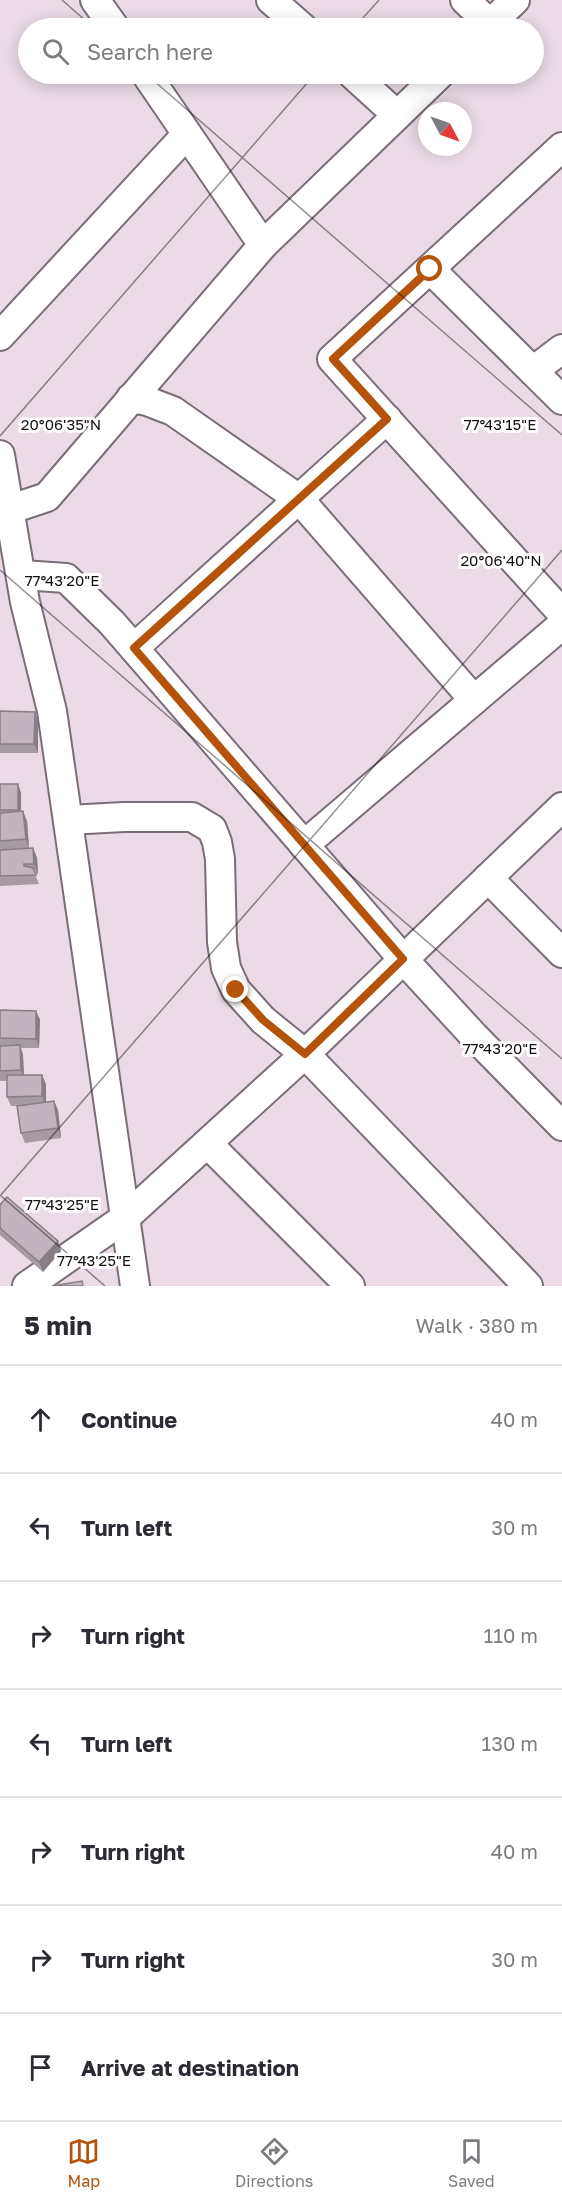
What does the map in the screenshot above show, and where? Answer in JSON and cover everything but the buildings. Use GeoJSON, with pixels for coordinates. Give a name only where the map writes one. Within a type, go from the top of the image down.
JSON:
{"type":"FeatureCollection","features":[{"type":"Feature","properties":{"kind":"street"},"geometry":{"type":"LineString","coordinates":[[95,0],[108,18]]}},
{"type":"Feature","properties":{"kind":"street"},"geometry":{"type":"LineString","coordinates":[[272,0],[292,18]]}},
{"type":"Feature","properties":{"kind":"street"},"geometry":{"type":"LineString","coordinates":[[465,0],[481,18]]}},
{"type":"Feature","properties":{"kind":"street"},"geometry":{"type":"LineString","coordinates":[[496,18],[515,0]]}},
{"type":"Feature","properties":{"kind":"street"},"geometry":{"type":"LineString","coordinates":[[153,84],[263,245]]}},
{"type":"Feature","properties":{"kind":"street"},"geometry":{"type":"LineString","coordinates":[[363,84],[397,115]]}},
{"type":"Feature","properties":{"kind":"street"},"geometry":{"type":"LineString","coordinates":[[8,510],[47,497],[263,245],[430,84]]}},
{"type":"Feature","properties":{"kind":"street"},"geometry":{"type":"LineString","coordinates":[[0,336],[187,134]]}},
{"type":"Feature","properties":{"kind":"street"},"geometry":{"type":"LineString","coordinates":[[557,596],[387,419],[333,359],[562,147]]}},
{"type":"Feature","properties":{"kind":"street"},"geometry":{"type":"LineString","coordinates":[[430,269],[562,400]]}},
{"type":"Feature","properties":{"kind":"street"},"geometry":{"type":"LineString","coordinates":[[533,371],[562,349]]}},
{"type":"Feature","properties":{"kind":"street"},"geometry":{"type":"LineString","coordinates":[[131,398],[147,400],[173,411],[299,499],[474,700]]}},
{"type":"Feature","properties":{"kind":"street"},"geometry":{"type":"LineString","coordinates":[[134,648],[387,419]]}},
{"type":"Feature","properties":{"kind":"street"},"geometry":{"type":"LineString","coordinates":[[0,455],[13,562],[52,711],[135,1286]]}},
{"type":"Feature","properties":{"kind":"street"},"geometry":{"type":"LineString","coordinates":[[13,562],[66,578],[112,623],[403,959],[557,1111]]}},
{"type":"Feature","properties":{"kind":"street"},"geometry":{"type":"LineString","coordinates":[[304,845],[562,625]]}},
{"type":"Feature","properties":{"kind":"street"},"geometry":{"type":"LineString","coordinates":[[27,1286],[125,1218],[305,1054],[562,807]]}},
{"type":"Feature","properties":{"kind":"street"},"geometry":{"type":"LineString","coordinates":[[68,820],[192,817],[212,829],[220,859],[222,942],[226,968],[236,990],[249,1007],[305,1054],[528,1286]]}},
{"type":"Feature","properties":{"kind":"street"},"geometry":{"type":"LineString","coordinates":[[488,878],[562,953]]}},
{"type":"Feature","properties":{"kind":"street"},"geometry":{"type":"LineString","coordinates":[[207,1144],[350,1286]]}},
{"type":"Feature","properties":{"kind":"route"},"geometry":{"type":"LineString","coordinates":[[236,990],[263,1020],[287,1037],[305,1054],[403,959],[134,648],[387,419],[333,359],[430,269]]}}]}
